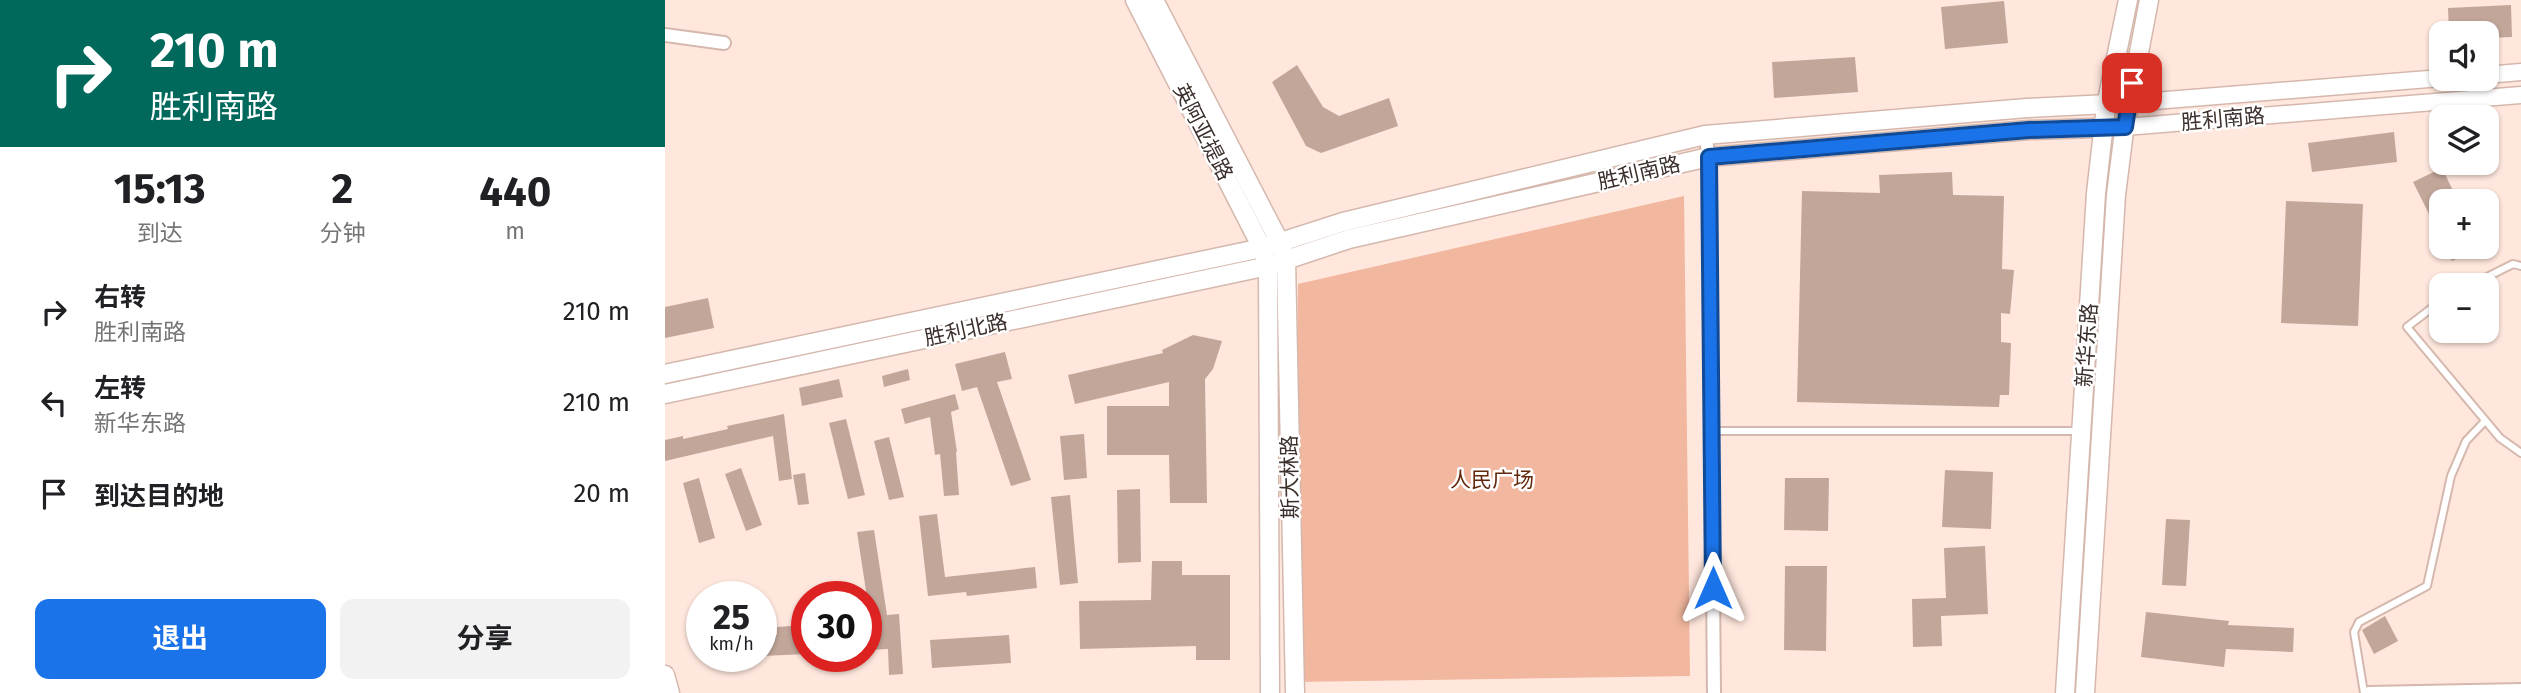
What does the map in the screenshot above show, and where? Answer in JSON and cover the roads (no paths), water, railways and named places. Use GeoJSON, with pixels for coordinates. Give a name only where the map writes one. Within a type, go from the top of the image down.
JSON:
{"type":"FeatureCollection","features":[{"type":"Feature","properties":{"kind":"main road","name":"英阿亚提路"},"geometry":{"type":"LineString","coordinates":[[1135,0],[1276,251]]}},
{"type":"Feature","properties":{"kind":"main road","name":"英阿亚提路"},"geometry":{"type":"LineString","coordinates":[[1153,0],[1276,251]]}},
{"type":"Feature","properties":{"kind":"main road","name":"新华东路"},"geometry":{"type":"LineString","coordinates":[[2065,693],[2096,193],[2106,106],[2128,0]]}},
{"type":"Feature","properties":{"kind":"main road","name":"新华东路"},"geometry":{"type":"LineString","coordinates":[[2085,693],[2116,195],[2129,103],[2149,0]]}},
{"type":"Feature","properties":{"kind":"main road","name":"胜利南路"},"geometry":{"type":"LineString","coordinates":[[1276,251],[1343,222],[1705,135],[2028,108],[2129,103]]}},
{"type":"Feature","properties":{"kind":"main road","name":"胜利南路"},"geometry":{"type":"LineString","coordinates":[[1276,251],[1349,239],[1709,157],[2029,130],[2125,127]]}},
{"type":"Feature","properties":{"kind":"main road","name":"英阿亚提路"},"geometry":{"type":"LineString","coordinates":[[1268,266],[1276,251]]}},
{"type":"Feature","properties":{"kind":"main road","name":"胜利北路"},"geometry":{"type":"LineString","coordinates":[[665,374],[1276,251]]}},
{"type":"Feature","properties":{"kind":"main road","name":"斯大林路"},"geometry":{"type":"LineString","coordinates":[[1276,251],[1295,693]]}},
{"type":"Feature","properties":{"kind":"main road","name":"胜利北路"},"geometry":{"type":"LineString","coordinates":[[665,394],[1268,266]]}},
{"type":"Feature","properties":{"kind":"main road","name":"斯大林路"},"geometry":{"type":"LineString","coordinates":[[1268,266],[1270,693]]}},
{"type":"Feature","properties":{"kind":"main road"},"geometry":{"type":"LineString","coordinates":[[665,675],[670,693]]}},
{"type":"Feature","properties":{"kind":"street"},"geometry":{"type":"LineString","coordinates":[[665,35],[723,43]]}},
{"type":"Feature","properties":{"kind":"street"},"geometry":{"type":"LineString","coordinates":[[2499,74],[2521,72]]}},
{"type":"Feature","properties":{"kind":"street","name":"胜利南路"},"geometry":{"type":"LineString","coordinates":[[2129,103],[2429,79]]}},
{"type":"Feature","properties":{"kind":"street","name":"胜利南路"},"geometry":{"type":"LineString","coordinates":[[2125,127],[2521,95]]}},
{"type":"Feature","properties":{"kind":"street"},"geometry":{"type":"LineString","coordinates":[[1705,135],[1709,157],[1714,693]]}},
{"type":"Feature","properties":{"kind":"street"},"geometry":{"type":"LineString","coordinates":[[2369,693],[2521,690]]}},
{"type":"Feature","properties":{"kind":"lane"},"geometry":{"type":"LineString","coordinates":[[2495,273],[2513,264],[2521,266]]}},
{"type":"Feature","properties":{"kind":"lane"},"geometry":{"type":"LineString","coordinates":[[2429,310],[2407,327],[2500,438],[2521,453]]}},
{"type":"Feature","properties":{"kind":"lane"},"geometry":{"type":"LineString","coordinates":[[2364,693],[2354,632],[2359,622],[2427,586],[2451,476],[2466,441],[2485,421]]}},
{"type":"Feature","properties":{"kind":"lane"},"geometry":{"type":"LineString","coordinates":[[1712,431],[2081,431]]}},
{"type":"Feature","properties":{"kind":"park label","name":"人民广场"},"geometry":{"type":"Point","coordinates":[1492,480]}}]}
